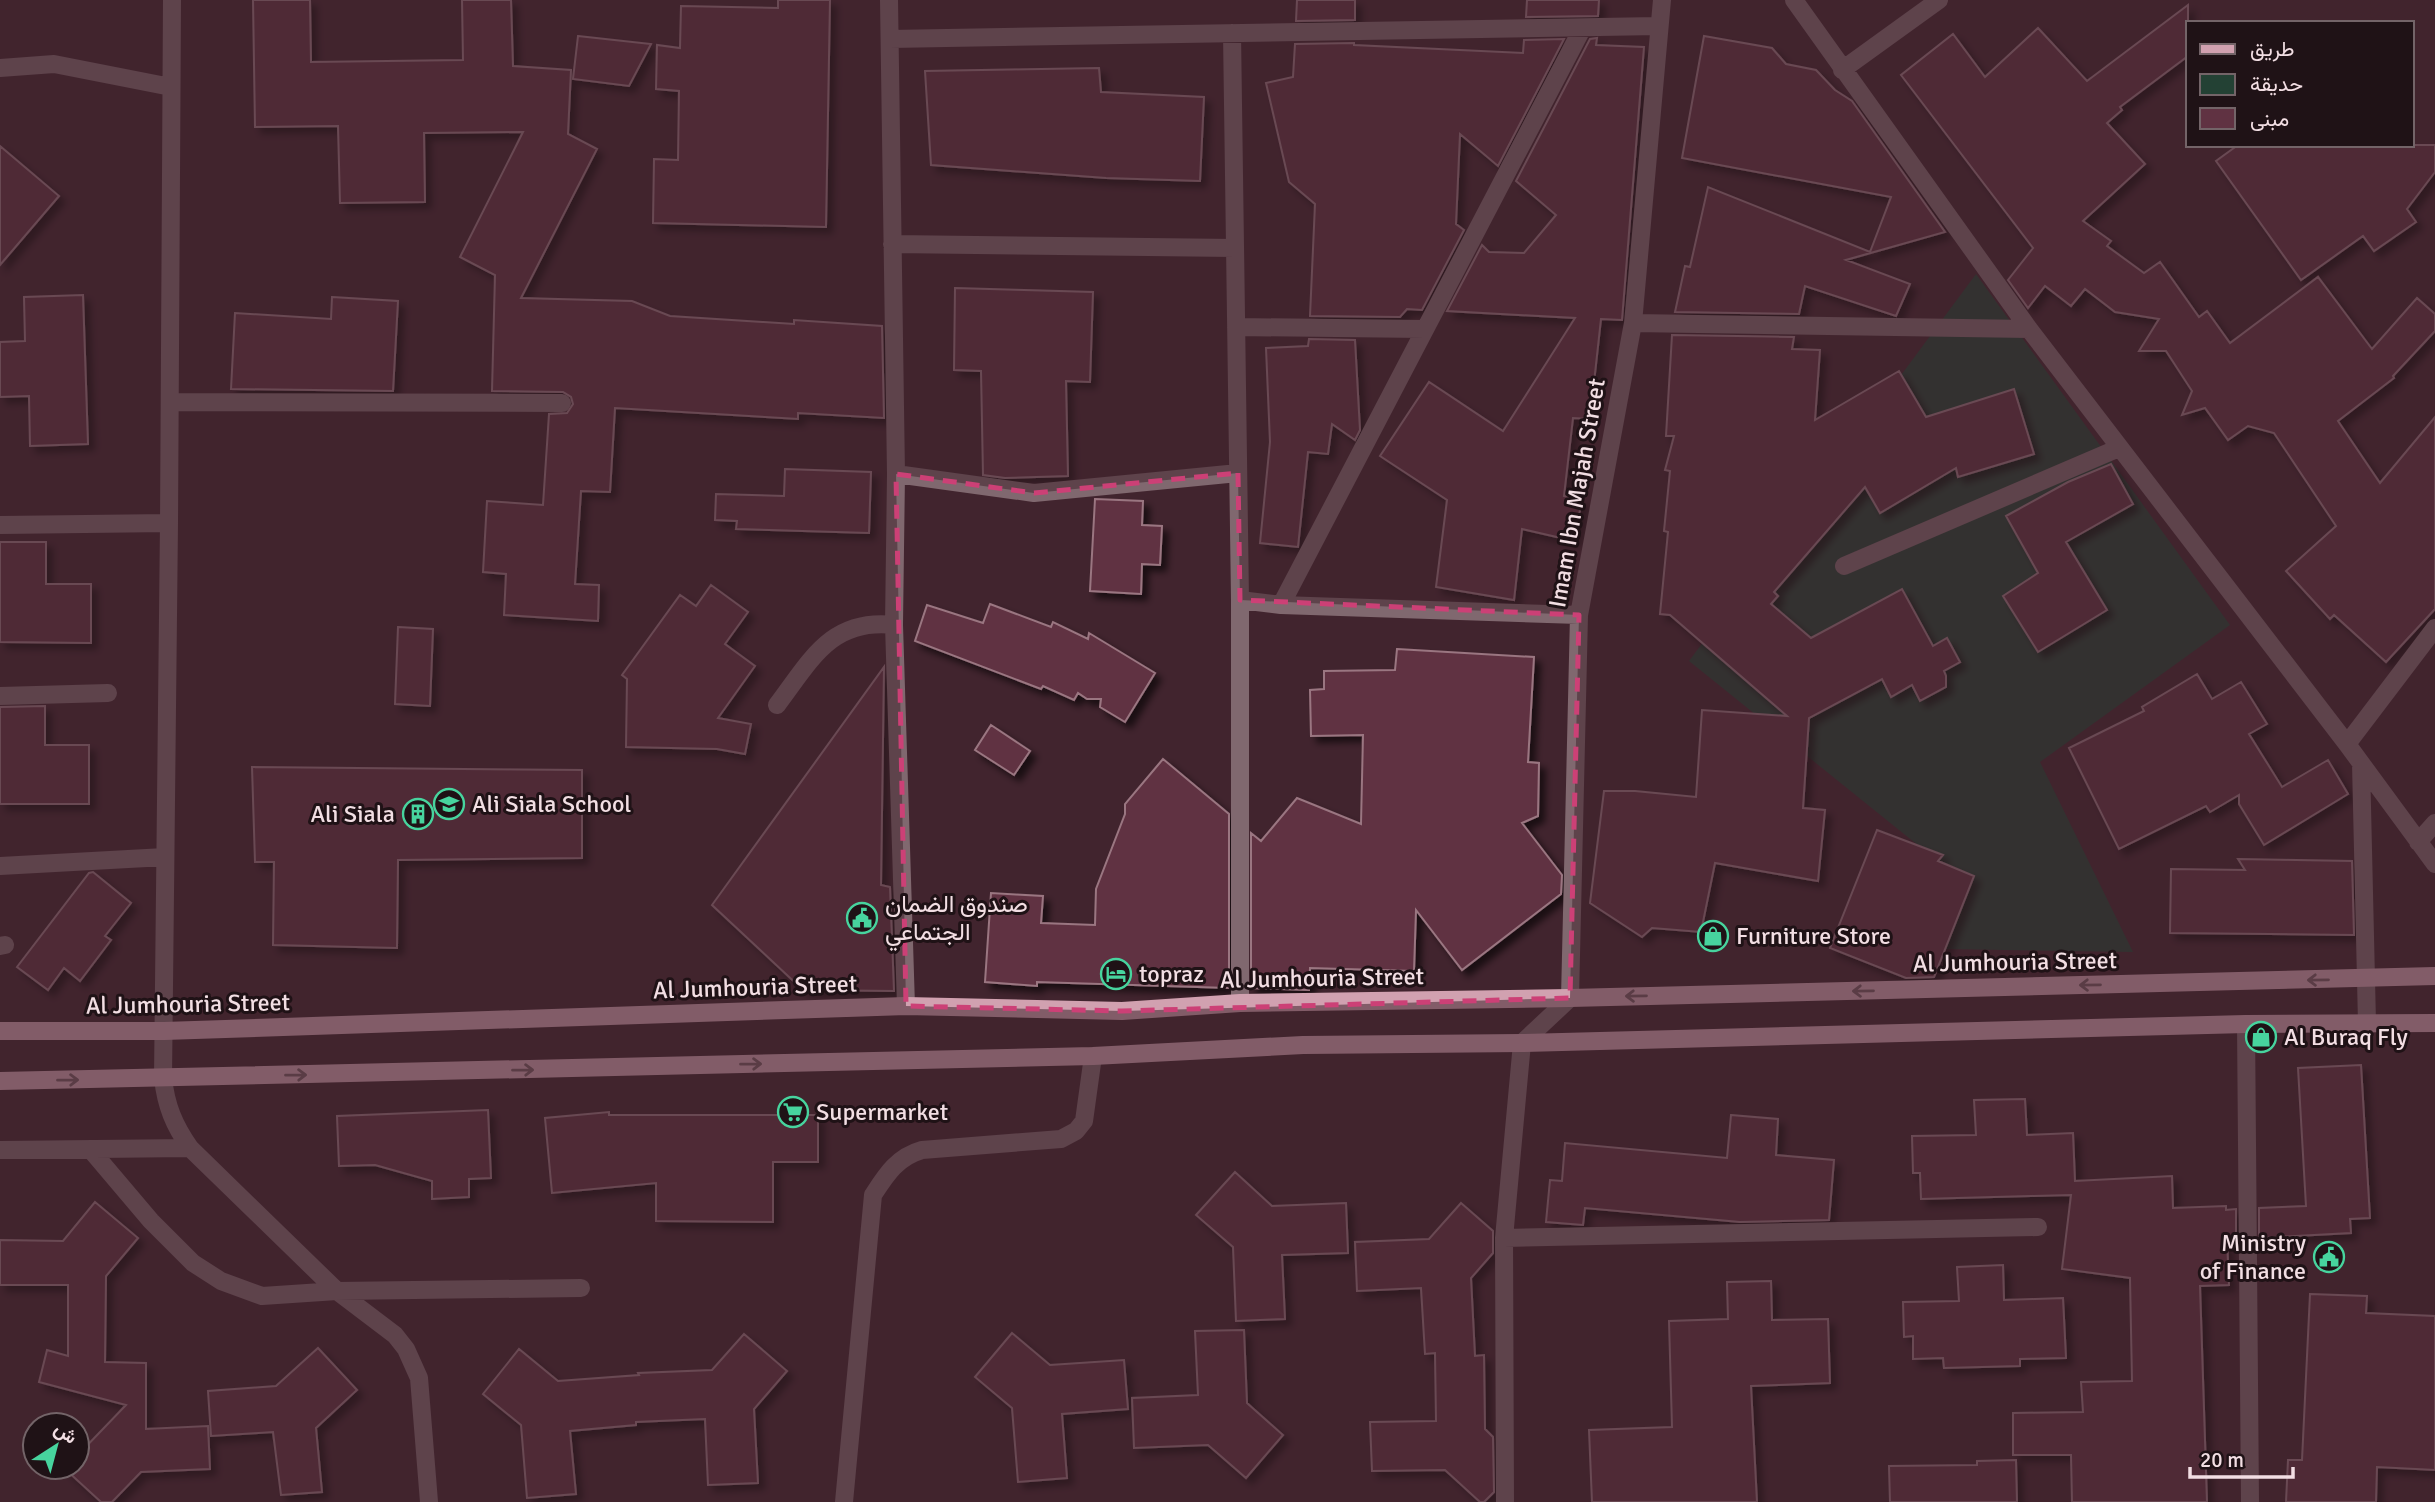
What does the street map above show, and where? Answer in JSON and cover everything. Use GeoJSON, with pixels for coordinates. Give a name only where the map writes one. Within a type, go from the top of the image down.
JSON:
{"type":"FeatureCollection","features":[{"type":"Feature","properties":{"kind":"main road","name":"Al Jumhouria Street"},"geometry":{"type":"LineString","coordinates":[[0,1031],[164,1031],[906,1006],[1122,1010],[1240,1003],[1570,998],[2435,976]]}},
{"type":"Feature","properties":{"kind":"main road"},"geometry":{"type":"LineString","coordinates":[[0,1081],[1093,1056],[1303,1045],[1522,1043],[2246,1024],[2435,1023]]}},
{"type":"Feature","properties":{"kind":"street"},"geometry":{"type":"LineString","coordinates":[[172,0],[163,1078],[166,1103],[175,1127],[190,1148],[337,1291],[395,1335],[414,1363],[419,1378],[429,1502]]}},
{"type":"Feature","properties":{"kind":"street"},"geometry":{"type":"LineString","coordinates":[[889,0],[896,474],[894,625],[906,1006]]}},
{"type":"Feature","properties":{"kind":"street","name":"Imam Ibn Majah Street"},"geometry":{"type":"LineString","coordinates":[[1570,998],[1579,615],[1633,323],[1662,0]]}},
{"type":"Feature","properties":{"kind":"street"},"geometry":{"type":"LineString","coordinates":[[1794,0],[2029,330],[2347,744],[2435,864]]}},
{"type":"Feature","properties":{"kind":"street"},"geometry":{"type":"LineString","coordinates":[[1842,70],[1939,0]]}},
{"type":"Feature","properties":{"kind":"street"},"geometry":{"type":"LineString","coordinates":[[890,39],[1658,26]]}},
{"type":"Feature","properties":{"kind":"street"},"geometry":{"type":"LineString","coordinates":[[1281,605],[1582,29]]}},
{"type":"Feature","properties":{"kind":"street"},"geometry":{"type":"LineString","coordinates":[[1232,33],[1240,600],[1240,1003]]}},
{"type":"Feature","properties":{"kind":"street"},"geometry":{"type":"LineString","coordinates":[[0,68],[54,64],[171,87]]}},
{"type":"Feature","properties":{"kind":"street"},"geometry":{"type":"LineString","coordinates":[[892,244],[1235,248]]}},
{"type":"Feature","properties":{"kind":"street"},"geometry":{"type":"LineString","coordinates":[[1633,323],[2029,330]]}},
{"type":"Feature","properties":{"kind":"street"},"geometry":{"type":"LineString","coordinates":[[1236,327],[1425,329]]}},
{"type":"Feature","properties":{"kind":"street"},"geometry":{"type":"LineString","coordinates":[[170,402],[562,403]]}},
{"type":"Feature","properties":{"kind":"street"},"geometry":{"type":"LineString","coordinates":[[1844,566],[2119,448]]}},
{"type":"Feature","properties":{"kind":"street"},"geometry":{"type":"LineString","coordinates":[[896,474],[1034,493],[1238,473]]}},
{"type":"Feature","properties":{"kind":"street"},"geometry":{"type":"LineString","coordinates":[[0,525],[169,523]]}},
{"type":"Feature","properties":{"kind":"street"},"geometry":{"type":"LineString","coordinates":[[1240,600],[1281,605],[1579,615]]}},
{"type":"Feature","properties":{"kind":"street"},"geometry":{"type":"LineString","coordinates":[[777,705],[820,648],[835,635],[854,626],[874,623],[894,625]]}},
{"type":"Feature","properties":{"kind":"street"},"geometry":{"type":"LineString","coordinates":[[2347,744],[2435,628]]}},
{"type":"Feature","properties":{"kind":"street"},"geometry":{"type":"LineString","coordinates":[[0,696],[108,693]]}},
{"type":"Feature","properties":{"kind":"street"},"geometry":{"type":"LineString","coordinates":[[2361,763],[2367,1023]]}},
{"type":"Feature","properties":{"kind":"street"},"geometry":{"type":"LineString","coordinates":[[2418,842],[2435,823]]}},
{"type":"Feature","properties":{"kind":"street"},"geometry":{"type":"LineString","coordinates":[[0,866],[165,857]]}},
{"type":"Feature","properties":{"kind":"street"},"geometry":{"type":"LineString","coordinates":[[1505,1502],[1504,1238],[1522,1043],[1570,998]]}},
{"type":"Feature","properties":{"kind":"street"},"geometry":{"type":"LineString","coordinates":[[2246,1024],[2250,1502]]}},
{"type":"Feature","properties":{"kind":"street"},"geometry":{"type":"LineString","coordinates":[[844,1502],[873,1195],[889,1170],[907,1154],[922,1150],[1061,1139],[1076,1132],[1084,1121],[1093,1056]]}},
{"type":"Feature","properties":{"kind":"street"},"geometry":{"type":"LineString","coordinates":[[0,1150],[190,1148]]}},
{"type":"Feature","properties":{"kind":"street"},"geometry":{"type":"LineString","coordinates":[[90,1149],[151,1221],[193,1263],[221,1280],[262,1296],[337,1291],[581,1288]]}},
{"type":"Feature","properties":{"kind":"street"},"geometry":{"type":"LineString","coordinates":[[1504,1238],[2038,1227]]}},
{"type":"Feature","properties":{"kind":"highlighted area"},"geometry":{"type":"Polygon","coordinates":[[[1238,473],[1240,600],[1579,615],[1570,998],[1122,1011],[906,1006],[896,474],[1034,493],[1238,473]]]}},
{"type":"Feature","properties":{"kind":"green space"},"geometry":{"type":"Polygon","coordinates":[[[1976,274],[2230,625],[2040,762],[2133,952],[1944,949],[1945,867],[1689,661],[1976,274]]]}},
{"type":"Feature","properties":{"kind":"building"},"geometry":{"type":"Polygon","coordinates":[[[253,0],[310,0],[311,62],[463,60],[462,0],[511,0],[513,66],[571,70],[568,134],[597,149],[521,298],[632,301],[670,316],[794,324],[794,320],[882,326],[884,418],[798,413],[798,419],[615,408],[610,492],[581,491],[575,584],[599,585],[598,621],[504,615],[506,574],[483,572],[487,501],[543,505],[549,414],[567,413],[573,404],[571,397],[563,392],[492,391],[495,275],[460,257],[523,132],[424,133],[425,202],[340,203],[338,126],[255,127],[253,0]]]}},
{"type":"Feature","properties":{"kind":"building"},"geometry":{"type":"Polygon","coordinates":[[[778,0],[830,0],[826,227],[653,223],[654,159],[678,160],[679,91],[656,89],[657,45],[680,48],[681,6],[778,8],[778,0]]]}},
{"type":"Feature","properties":{"kind":"building"},"geometry":{"type":"Polygon","coordinates":[[[1297,0],[1355,0],[1355,20],[1296,21],[1297,0]]]}},
{"type":"Feature","properties":{"kind":"building"},"geometry":{"type":"Polygon","coordinates":[[[1527,0],[1599,0],[1598,16],[1526,17],[1527,0]]]}},
{"type":"Feature","properties":{"kind":"building"},"geometry":{"type":"Polygon","coordinates":[[[2188,5],[2186,58],[2120,107],[2122,110],[2107,123],[2145,164],[2083,221],[2111,241],[2107,246],[2144,273],[2160,262],[2199,317],[2207,311],[2230,343],[2318,277],[2372,349],[2417,298],[2435,314],[2435,331],[2394,378],[2338,421],[2380,483],[2435,417],[2435,609],[2386,662],[2334,615],[2330,619],[2286,571],[2336,526],[2274,433],[2248,426],[2228,440],[2205,408],[2182,415],[2192,391],[2166,351],[2139,351],[2159,319],[2115,312],[2085,289],[2071,306],[2045,286],[2028,308],[2008,280],[2033,248],[1901,75],[1953,34],[1985,77],[2038,28],[2087,81],[2188,5]]]}},
{"type":"Feature","properties":{"kind":"building"},"geometry":{"type":"Polygon","coordinates":[[[578,36],[651,44],[629,86],[573,79],[578,36]]]}},
{"type":"Feature","properties":{"kind":"building"},"geometry":{"type":"Polygon","coordinates":[[[1704,36],[1772,48],[1786,64],[1816,70],[1835,90],[1852,101],[1945,232],[1846,260],[1910,284],[1896,316],[1805,286],[1799,314],[1675,312],[1685,266],[1690,267],[1708,187],[1870,252],[1891,197],[1682,158],[1704,36]]]}},
{"type":"Feature","properties":{"kind":"building"},"geometry":{"type":"Polygon","coordinates":[[[1597,38],[1596,45],[1644,47],[1622,320],[1601,319],[1590,419],[1573,418],[1564,496],[1582,500],[1574,541],[1522,529],[1514,600],[1436,587],[1447,500],[1380,456],[1429,382],[1503,431],[1575,318],[1447,311],[1482,245],[1489,252],[1524,253],[1556,215],[1516,181],[1590,39],[1597,38]]]}},
{"type":"Feature","properties":{"kind":"building"},"geometry":{"type":"Polygon","coordinates":[[[1564,39],[1498,166],[1460,134],[1456,224],[1464,230],[1422,310],[1407,309],[1400,317],[1310,316],[1315,204],[1289,182],[1266,83],[1293,77],[1295,44],[1354,43],[1523,53],[1524,40],[1564,39]]]}},
{"type":"Feature","properties":{"kind":"building"},"geometry":{"type":"Polygon","coordinates":[[[1099,68],[1101,92],[1204,97],[1200,181],[1106,178],[931,165],[925,71],[1099,68]]]}},
{"type":"Feature","properties":{"kind":"building"},"geometry":{"type":"Polygon","coordinates":[[[2435,145],[2435,172],[2407,209],[2416,222],[2374,251],[2363,236],[2301,280],[2216,161],[2235,147],[2435,145]]]}},
{"type":"Feature","properties":{"kind":"building"},"geometry":{"type":"Polygon","coordinates":[[[0,146],[59,196],[0,265],[0,146]]]}},
{"type":"Feature","properties":{"kind":"building"},"geometry":{"type":"Polygon","coordinates":[[[955,288],[1093,292],[1090,382],[1066,381],[1068,476],[1005,478],[983,475],[981,371],[954,370],[955,288]]]}},
{"type":"Feature","properties":{"kind":"building"},"geometry":{"type":"Polygon","coordinates":[[[83,295],[88,444],[30,446],[29,396],[0,397],[0,342],[25,341],[24,297],[83,295]]]}},
{"type":"Feature","properties":{"kind":"building"},"geometry":{"type":"Polygon","coordinates":[[[332,297],[398,301],[393,391],[231,389],[235,313],[331,319],[332,297]]]}},
{"type":"Feature","properties":{"kind":"building"},"geometry":{"type":"Polygon","coordinates":[[[1672,335],[1794,337],[1792,349],[1820,350],[1815,420],[1899,371],[1926,417],[2014,389],[2034,454],[1958,477],[1956,468],[1880,513],[1865,487],[1774,592],[1778,596],[1771,604],[1811,638],[1902,589],[1933,646],[1947,638],[1960,662],[1944,671],[1946,687],[1920,701],[1912,685],[1891,697],[1882,679],[1809,718],[1803,808],[1825,810],[1818,881],[1715,863],[1701,932],[1652,928],[1642,937],[1590,903],[1604,791],[1696,797],[1702,710],[1787,716],[1670,615],[1660,614],[1668,532],[1664,531],[1670,471],[1665,470],[1674,436],[1666,436],[1672,335]]]}},
{"type":"Feature","properties":{"kind":"building"},"geometry":{"type":"Polygon","coordinates":[[[1309,339],[1355,340],[1360,430],[1355,440],[1332,424],[1328,454],[1308,452],[1298,547],[1260,543],[1270,442],[1266,348],[1308,346],[1309,339]]]}},
{"type":"Feature","properties":{"kind":"building"},"geometry":{"type":"Polygon","coordinates":[[[2111,464],[2133,504],[2066,542],[2107,610],[2038,652],[2003,596],[2038,573],[2006,516],[2068,482],[2111,464]]]}},
{"type":"Feature","properties":{"kind":"building"},"geometry":{"type":"Polygon","coordinates":[[[785,469],[871,472],[869,533],[736,529],[737,521],[715,520],[716,494],[784,496],[785,469]]]}},
{"type":"Feature","properties":{"kind":"building"},"geometry":{"type":"Polygon","coordinates":[[[1095,499],[1143,501],[1142,525],[1162,526],[1160,565],[1142,564],[1141,594],[1090,591],[1095,499]]]}},
{"type":"Feature","properties":{"kind":"building"},"geometry":{"type":"Polygon","coordinates":[[[0,542],[46,542],[46,584],[91,584],[91,643],[0,642],[0,542]]]}},
{"type":"Feature","properties":{"kind":"building"},"geometry":{"type":"Polygon","coordinates":[[[711,585],[748,612],[725,644],[755,666],[718,718],[751,724],[745,754],[717,749],[626,747],[627,679],[622,675],[680,595],[696,606],[711,585]]]}},
{"type":"Feature","properties":{"kind":"building"},"geometry":{"type":"Polygon","coordinates":[[[990,604],[1051,627],[1053,622],[1088,639],[1089,633],[1155,673],[1125,722],[1100,707],[1101,699],[1087,699],[1078,693],[1074,700],[1043,686],[1041,689],[915,641],[927,605],[983,623],[990,604]]]}},
{"type":"Feature","properties":{"kind":"building"},"geometry":{"type":"Polygon","coordinates":[[[398,627],[433,629],[430,706],[395,704],[398,627]]]}},
{"type":"Feature","properties":{"kind":"building"},"geometry":{"type":"Polygon","coordinates":[[[1397,649],[1534,657],[1528,762],[1539,763],[1538,816],[1522,823],[1562,875],[1561,894],[1462,970],[1416,910],[1414,971],[1310,968],[1309,990],[1251,988],[1251,833],[1261,841],[1297,798],[1361,824],[1363,735],[1311,736],[1310,690],[1324,689],[1324,671],[1395,670],[1397,649]]]}},
{"type":"Feature","properties":{"kind":"building"},"geometry":{"type":"Polygon","coordinates":[[[884,667],[881,885],[890,887],[894,991],[803,990],[712,905],[884,667]]]}},
{"type":"Feature","properties":{"kind":"building"},"geometry":{"type":"Polygon","coordinates":[[[2197,674],[2212,699],[2241,682],[2267,724],[2249,734],[2282,787],[2328,760],[2348,794],[2264,845],[2239,804],[2239,795],[2210,812],[2206,806],[2119,849],[2069,748],[2144,711],[2142,707],[2197,674]]]}},
{"type":"Feature","properties":{"kind":"building"},"geometry":{"type":"Polygon","coordinates":[[[45,706],[45,745],[89,745],[89,804],[0,804],[0,707],[45,706]]]}},
{"type":"Feature","properties":{"kind":"building"},"geometry":{"type":"Polygon","coordinates":[[[991,725],[1030,751],[1014,775],[975,750],[991,725]]]}},
{"type":"Feature","properties":{"kind":"building"},"geometry":{"type":"Polygon","coordinates":[[[1163,759],[1229,814],[1229,988],[1037,982],[1037,986],[985,982],[991,893],[1043,896],[1041,923],[1095,925],[1096,889],[1125,814],[1125,804],[1163,759]]]}},
{"type":"Feature","properties":{"kind":"building","name":"Ali Siala"},"geometry":{"type":"Polygon","coordinates":[[[252,767],[582,770],[582,858],[398,860],[397,948],[273,945],[274,862],[255,862],[252,767]]]}},
{"type":"Feature","properties":{"kind":"building"},"geometry":{"type":"Polygon","coordinates":[[[1877,830],[1943,855],[1938,861],[1974,876],[1934,977],[1906,978],[1830,948],[1877,830]]]}},
{"type":"Feature","properties":{"kind":"building"},"geometry":{"type":"Polygon","coordinates":[[[2238,859],[2352,861],[2354,935],[2170,933],[2171,869],[2245,870],[2238,859]]]}},
{"type":"Feature","properties":{"kind":"building"},"geometry":{"type":"Polygon","coordinates":[[[93,872],[131,903],[105,936],[111,940],[80,981],[64,968],[48,990],[17,967],[89,873],[93,872]]]}},
{"type":"Feature","properties":{"kind":"building"},"geometry":{"type":"Polygon","coordinates":[[[2361,1065],[2370,1218],[2350,1219],[2351,1233],[2259,1238],[2259,1208],[2306,1206],[2298,1068],[2361,1065]]]}},
{"type":"Feature","properties":{"kind":"building"},"geometry":{"type":"Polygon","coordinates":[[[2025,1099],[2027,1135],[2073,1133],[2075,1181],[2172,1176],[2173,1208],[2226,1206],[2226,1210],[2236,1209],[2236,1239],[2227,1239],[2229,1285],[2200,1286],[2207,1502],[2072,1502],[2071,1455],[2013,1455],[2013,1413],[2083,1412],[2081,1382],[2132,1381],[2130,1278],[2062,1269],[2071,1195],[1921,1199],[1920,1173],[1913,1173],[1912,1136],[1976,1135],[1974,1100],[2025,1099]]]}},
{"type":"Feature","properties":{"kind":"building"},"geometry":{"type":"Polygon","coordinates":[[[488,1110],[491,1178],[469,1179],[469,1197],[432,1199],[432,1181],[375,1165],[339,1166],[337,1116],[488,1110]]]}},
{"type":"Feature","properties":{"kind":"building"},"geometry":{"type":"Polygon","coordinates":[[[609,1112],[609,1115],[818,1115],[818,1162],[773,1162],[773,1222],[656,1221],[656,1183],[552,1193],[545,1118],[609,1112]]]}},
{"type":"Feature","properties":{"kind":"building"},"geometry":{"type":"Polygon","coordinates":[[[1731,1115],[1778,1119],[1776,1155],[1834,1160],[1829,1220],[1740,1222],[1585,1208],[1583,1225],[1546,1222],[1550,1180],[1562,1181],[1565,1143],[1727,1158],[1731,1115]]]}},
{"type":"Feature","properties":{"kind":"building"},"geometry":{"type":"Polygon","coordinates":[[[1235,1172],[1272,1206],[1346,1203],[1348,1253],[1282,1255],[1285,1319],[1236,1321],[1233,1247],[1196,1215],[1235,1172]]]}},
{"type":"Feature","properties":{"kind":"building"},"geometry":{"type":"Polygon","coordinates":[[[95,1202],[138,1238],[106,1276],[105,1362],[146,1363],[146,1429],[208,1426],[210,1469],[141,1472],[112,1502],[101,1502],[78,1481],[91,1481],[91,1441],[126,1405],[39,1382],[47,1350],[68,1356],[68,1285],[0,1285],[0,1240],[63,1241],[95,1202]]]}},
{"type":"Feature","properties":{"kind":"building"},"geometry":{"type":"Polygon","coordinates":[[[1461,1203],[1493,1231],[1493,1253],[1471,1278],[1475,1356],[1484,1355],[1485,1429],[1493,1437],[1494,1492],[1484,1502],[1480,1502],[1445,1470],[1372,1471],[1370,1422],[1436,1421],[1435,1353],[1425,1354],[1421,1288],[1357,1291],[1355,1242],[1429,1239],[1461,1203]]]}},
{"type":"Feature","properties":{"kind":"building"},"geometry":{"type":"Polygon","coordinates":[[[2003,1265],[2004,1300],[2063,1298],[2066,1358],[2020,1359],[2020,1366],[1944,1368],[1943,1358],[1913,1359],[1913,1336],[1904,1337],[1903,1302],[1959,1301],[1957,1267],[2003,1265]]]}},
{"type":"Feature","properties":{"kind":"building"},"geometry":{"type":"Polygon","coordinates":[[[1771,1281],[1772,1320],[1828,1319],[1830,1383],[1751,1386],[1757,1502],[1592,1502],[1589,1430],[1672,1427],[1669,1321],[1728,1319],[1727,1282],[1771,1281]]]}},
{"type":"Feature","properties":{"kind":"building"},"geometry":{"type":"Polygon","coordinates":[[[2310,1294],[2367,1296],[2366,1313],[2435,1316],[2435,1470],[2377,1467],[2376,1502],[2286,1502],[2288,1460],[2302,1460],[2310,1294]]]}},
{"type":"Feature","properties":{"kind":"building"},"geometry":{"type":"Polygon","coordinates":[[[1244,1330],[1247,1403],[1283,1435],[1246,1478],[1208,1445],[1134,1448],[1132,1398],[1198,1395],[1195,1331],[1244,1330]]]}},
{"type":"Feature","properties":{"kind":"building"},"geometry":{"type":"Polygon","coordinates":[[[1012,1333],[1050,1365],[1124,1360],[1128,1409],[1062,1414],[1067,1478],[1018,1482],[1012,1408],[975,1377],[1012,1333]]]}},
{"type":"Feature","properties":{"kind":"building"},"geometry":{"type":"Polygon","coordinates":[[[744,1334],[787,1371],[754,1409],[758,1483],[708,1485],[705,1419],[636,1422],[636,1425],[570,1431],[576,1494],[527,1498],[521,1425],[483,1394],[519,1349],[558,1381],[639,1375],[638,1373],[712,1370],[744,1334]]]}},
{"type":"Feature","properties":{"kind":"building"},"geometry":{"type":"Polygon","coordinates":[[[318,1348],[357,1390],[316,1428],[322,1492],[281,1495],[273,1432],[211,1436],[208,1391],[276,1386],[318,1348]]]}},
{"type":"Feature","properties":{"kind":"building"},"geometry":{"type":"Polygon","coordinates":[[[2016,1460],[2017,1502],[1890,1502],[1889,1466],[1977,1465],[1977,1461],[2016,1460]]]}},
{"type":"Feature","properties":{"kind":"place","name":"Ali Siala School"},"geometry":{"type":"Point","coordinates":[449,804]}},
{"type":"Feature","properties":{"kind":"place","name":"Ali Siala"},"geometry":{"type":"Point","coordinates":[418,814]}},
{"type":"Feature","properties":{"kind":"place","name":"صندوق الضمان الجتماعي"},"geometry":{"type":"Point","coordinates":[862,918]}},
{"type":"Feature","properties":{"kind":"place","name":"Furniture Store"},"geometry":{"type":"Point","coordinates":[1713,936]}},
{"type":"Feature","properties":{"kind":"place","name":"topraz"},"geometry":{"type":"Point","coordinates":[1116,974]}},
{"type":"Feature","properties":{"kind":"place","name":"Al Buraq Fly"},"geometry":{"type":"Point","coordinates":[2261,1037]}},
{"type":"Feature","properties":{"kind":"place","name":"Supermarket"},"geometry":{"type":"Point","coordinates":[793,1112]}},
{"type":"Feature","properties":{"kind":"place","name":"Ministry of Finance"},"geometry":{"type":"Point","coordinates":[2329,1257]}}]}
